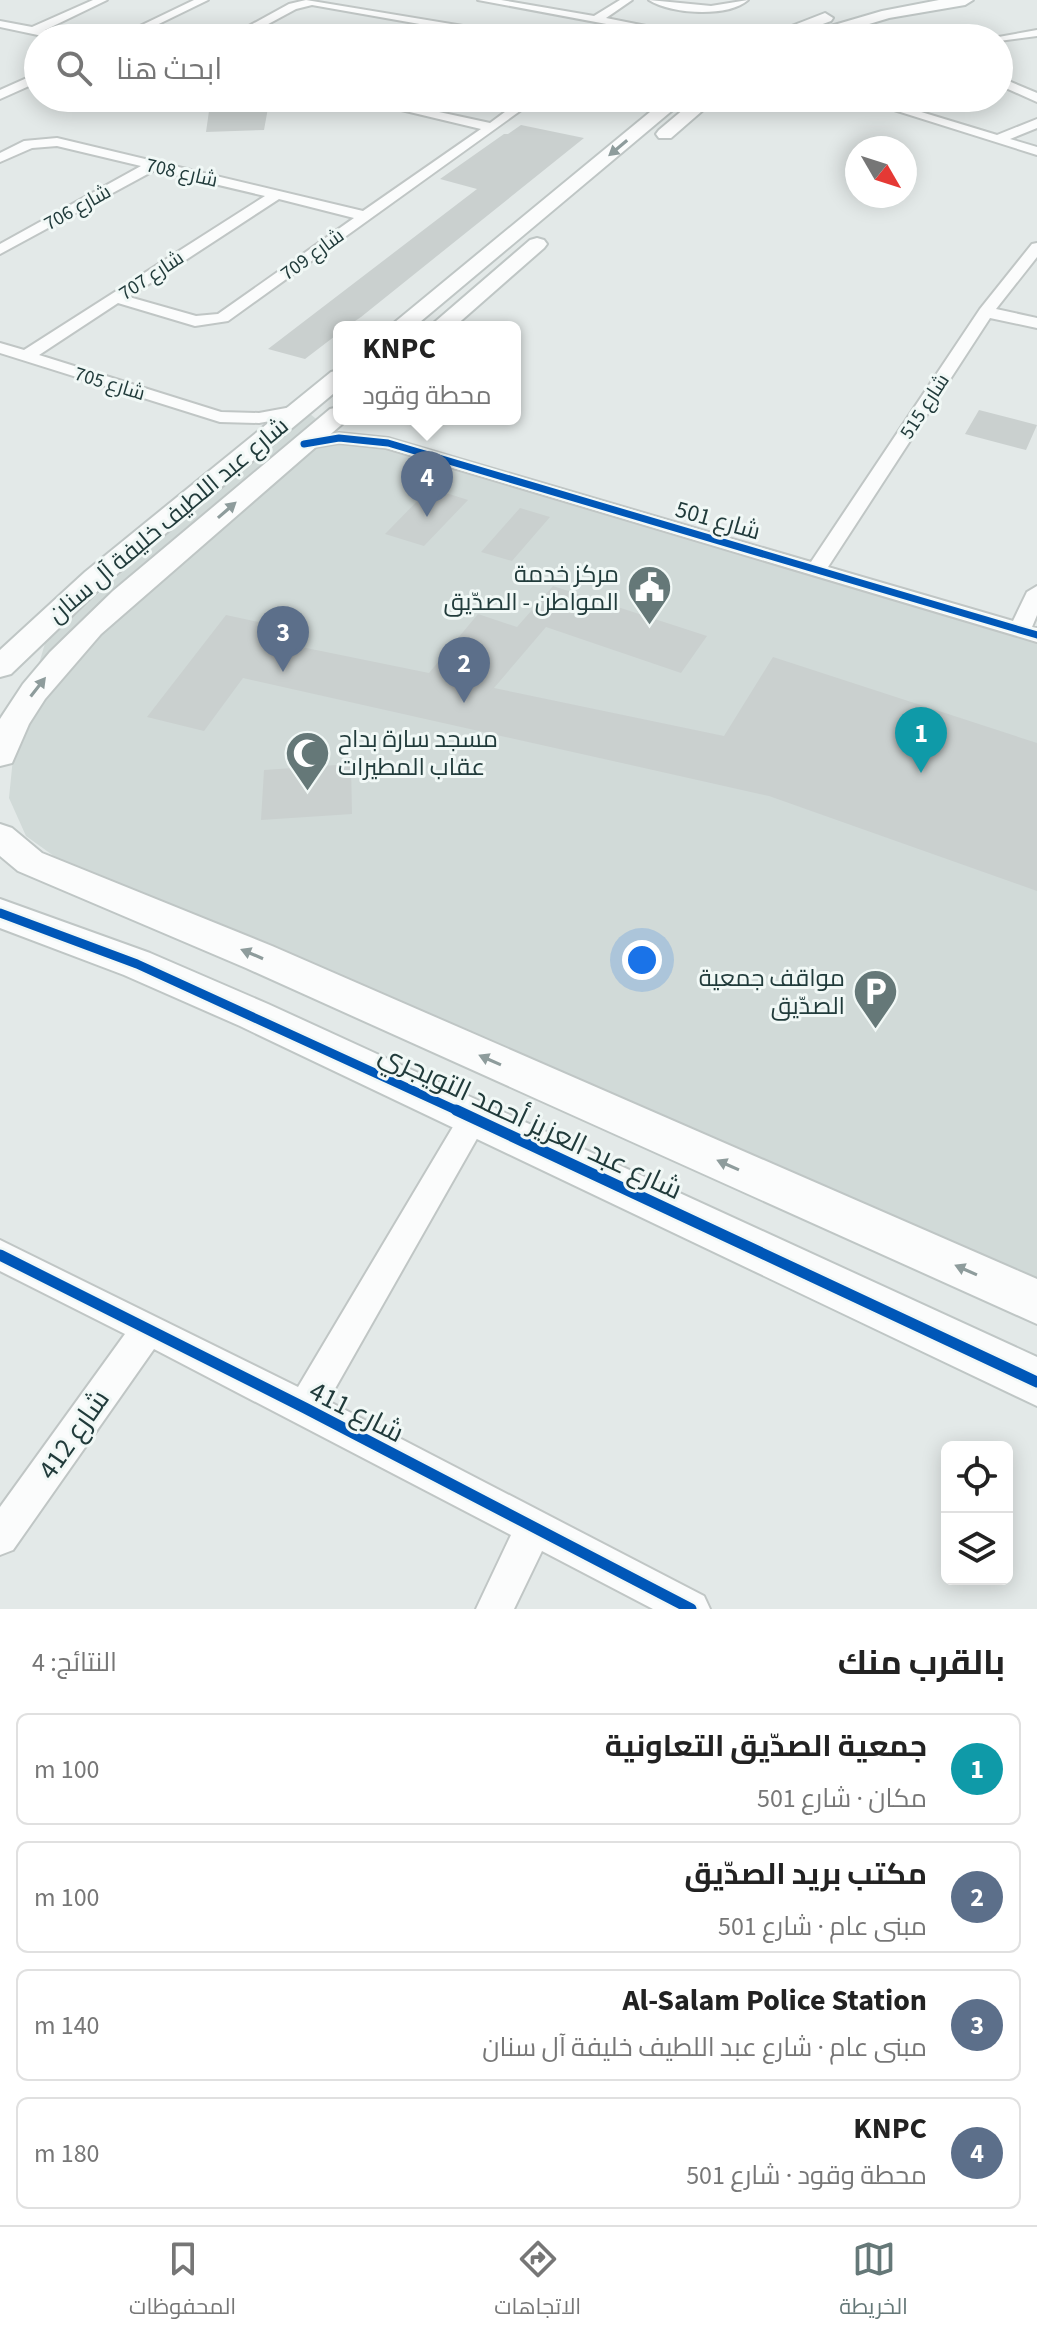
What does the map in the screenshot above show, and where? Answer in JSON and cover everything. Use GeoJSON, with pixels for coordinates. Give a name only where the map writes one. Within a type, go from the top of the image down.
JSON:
{"type":"FeatureCollection","features":[{"type":"Feature","properties":{"kind":"street"},"geometry":{"type":"LineString","coordinates":[[49,24],[102,0]]}},
{"type":"Feature","properties":{"kind":"street"},"geometry":{"type":"LineString","coordinates":[[151,24],[203,0]]}},
{"type":"Feature","properties":{"kind":"street"},"geometry":{"type":"LineString","coordinates":[[483,0],[512,2],[619,24]]}},
{"type":"Feature","properties":{"kind":"street"},"geometry":{"type":"LineString","coordinates":[[596,20],[627,0]]}},
{"type":"Feature","properties":{"kind":"street"},"geometry":{"type":"LineString","coordinates":[[654,0],[717,9],[735,6],[743,0]]}},
{"type":"Feature","properties":{"kind":"street"},"geometry":{"type":"LineString","coordinates":[[809,24],[899,0]]}},
{"type":"Feature","properties":{"kind":"street"},"geometry":{"type":"LineString","coordinates":[[850,24],[965,0]]}},
{"type":"Feature","properties":{"kind":"street"},"geometry":{"type":"LineString","coordinates":[[262,24],[306,3],[437,24]]}},
{"type":"Feature","properties":{"kind":"street"},"geometry":{"type":"LineString","coordinates":[[396,16],[409,8]]}},
{"type":"Feature","properties":{"kind":"street"},"geometry":{"type":"LineString","coordinates":[[0,24],[24,29]]}},
{"type":"Feature","properties":{"kind":"street"},"geometry":{"type":"LineString","coordinates":[[1013,36],[1037,33]]}},
{"type":"Feature","properties":{"kind":"street"},"geometry":{"type":"LineString","coordinates":[[0,95],[24,84]]}},
{"type":"Feature","properties":{"kind":"street"},"geometry":{"type":"LineString","coordinates":[[1013,87],[1037,98]]}},
{"type":"Feature","properties":{"kind":"street"},"geometry":{"type":"LineString","coordinates":[[435,112],[492,127]]}},
{"type":"Feature","properties":{"kind":"street","name":"شارع 709"},"geometry":{"type":"LineString","coordinates":[[117,298],[195,321],[216,320],[513,112]]}},
{"type":"Feature","properties":{"kind":"street"},"geometry":{"type":"LineString","coordinates":[[407,321],[661,112]]}},
{"type":"Feature","properties":{"kind":"street"},"geometry":{"type":"LineString","coordinates":[[646,151],[692,112]]}},
{"type":"Feature","properties":{"kind":"street"},"geometry":{"type":"LineString","coordinates":[[908,112],[1037,151]]}},
{"type":"Feature","properties":{"kind":"street"},"geometry":{"type":"LineString","coordinates":[[998,139],[1037,123]]}},
{"type":"Feature","properties":{"kind":"street","name":"شارع 708"},"geometry":{"type":"LineString","coordinates":[[0,158],[29,144],[52,142],[365,216]]}},
{"type":"Feature","properties":{"kind":"street","name":"شارع 706"},"geometry":{"type":"LineString","coordinates":[[0,250],[153,165]]}},
{"type":"Feature","properties":{"kind":"street"},"geometry":{"type":"LineString","coordinates":[[526,253],[519,239],[557,207],[567,191]]}},
{"type":"Feature","properties":{"kind":"street","name":"شارع 707"},"geometry":{"type":"LineString","coordinates":[[26,356],[276,195]]}},
{"type":"Feature","properties":{"kind":"street"},"geometry":{"type":"LineString","coordinates":[[447,321],[554,229]]}},
{"type":"Feature","properties":{"kind":"street","name":"شارع 515"},"geometry":{"type":"LineString","coordinates":[[816,570],[986,312],[1037,247]]}},
{"type":"Feature","properties":{"kind":"street"},"geometry":{"type":"LineString","coordinates":[[493,251],[526,253]]}},
{"type":"Feature","properties":{"kind":"street"},"geometry":{"type":"LineString","coordinates":[[986,312],[1037,323]]}},
{"type":"Feature","properties":{"kind":"street","name":"شارع 705"},"geometry":{"type":"LineString","coordinates":[[0,348],[220,417],[259,418],[297,411]]}},
{"type":"Feature","properties":{"kind":"street","name":"شارع عبد اللطيف خليفة آل سنان"},"geometry":{"type":"LineString","coordinates":[[0,667],[95,578],[333,382]]}},
{"type":"Feature","properties":{"kind":"street"},"geometry":{"type":"LineString","coordinates":[[220,417],[239,432],[247,452]]}},
{"type":"Feature","properties":{"kind":"street","name":"شارع عبد اللطيف خليفة آل سنان"},"geometry":{"type":"LineString","coordinates":[[0,755],[17,717],[65,657],[171,555],[333,419]]}},
{"type":"Feature","properties":{"kind":"street","name":"شارع 501"},"geometry":{"type":"LineString","coordinates":[[361,425],[370,434],[388,443],[1029,633]]}},
{"type":"Feature","properties":{"kind":"street","name":"شارع 501"},"geometry":{"type":"LineString","coordinates":[[304,444],[339,438],[388,443]]}},
{"type":"Feature","properties":{"kind":"street"},"geometry":{"type":"LineString","coordinates":[[1029,633],[1037,592]]}},
{"type":"Feature","properties":{"kind":"street","name":"شارع عبد العزيز أحمد التويجري"},"geometry":{"type":"LineString","coordinates":[[0,837],[30,862],[259,957],[1037,1302]]}},
{"type":"Feature","properties":{"kind":"street","name":"شارع عبد العزيز أحمد التويجري"},"geometry":{"type":"LineString","coordinates":[[0,913],[166,976],[1037,1382]]}},
{"type":"Feature","properties":{"kind":"street","name":"شارع 411"},"geometry":{"type":"LineString","coordinates":[[305,1408],[473,1119]]}},
{"type":"Feature","properties":{"kind":"street","name":"شارع 411"},"geometry":{"type":"LineString","coordinates":[[0,1255],[305,1408],[691,1609]]}},
{"type":"Feature","properties":{"kind":"street","name":"شارع 412"},"geometry":{"type":"LineString","coordinates":[[0,1537],[147,1331]]}},
{"type":"Feature","properties":{"kind":"street"},"geometry":{"type":"LineString","coordinates":[[495,1609],[534,1527]]}},
{"type":"Feature","properties":{"kind":"shaded area"},"geometry":{"type":"Polygon","coordinates":[[[309,413],[339,438],[359,438],[1037,635],[1037,1302],[65,864],[26,836],[9,798],[14,748],[46,640],[204,500],[309,413]]]}},
{"type":"Feature","properties":{"kind":"building"},"geometry":{"type":"Polygon","coordinates":[[[209,112],[267,112],[264,130],[206,132],[209,112]]]}},
{"type":"Feature","properties":{"kind":"building"},"geometry":{"type":"Polygon","coordinates":[[[521,125],[584,138],[361,317],[355,321],[333,321],[333,338],[305,359],[268,349],[477,189],[440,179],[521,125]]]}},
{"type":"Feature","properties":{"kind":"building"},"geometry":{"type":"Polygon","coordinates":[[[979,410],[1037,425],[1026,450],[965,434],[979,410]]]}},
{"type":"Feature","properties":{"kind":"building"},"geometry":{"type":"Polygon","coordinates":[[[430,488],[468,500],[424,546],[385,534],[430,488]]]}},
{"type":"Feature","properties":{"kind":"building"},"geometry":{"type":"Polygon","coordinates":[[[520,508],[550,517],[512,561],[481,552],[520,508]]]}},
{"type":"Feature","properties":{"kind":"building"},"geometry":{"type":"Polygon","coordinates":[[[553,586],[707,636],[681,673],[546,627],[494,688],[724,736],[773,657],[1037,743],[1037,891],[769,796],[243,678],[204,731],[147,717],[226,615],[277,626],[267,640],[429,673],[478,614],[517,627],[553,586]]]}},
{"type":"Feature","properties":{"kind":"building","name":"مسجد سارة بداح عقاب المطيرات"},"geometry":{"type":"Polygon","coordinates":[[[351,764],[352,814],[261,820],[264,770],[351,764]]]}},
{"type":"Feature","properties":{"kind":"cycle path"},"geometry":{"type":"LineString","coordinates":[[304,444],[339,438],[388,443],[1037,635]]}},
{"type":"Feature","properties":{"kind":"cycle path"},"geometry":{"type":"LineString","coordinates":[[0,913],[137,964],[254,1015],[1037,1382]]}},
{"type":"Feature","properties":{"kind":"cycle path"},"geometry":{"type":"LineString","coordinates":[[0,1255],[305,1408],[691,1609]]}},
{"type":"Feature","properties":{"kind":"place","name":"KNPC"},"geometry":{"type":"Point","coordinates":[427,517]}},
{"type":"Feature","properties":{"kind":"place","name":"مركز خدمة المواطن - الصدّيق"},"geometry":{"type":"Point","coordinates":[650,627]}},
{"type":"Feature","properties":{"kind":"place","name":"Al-Salam Police Station"},"geometry":{"type":"Point","coordinates":[283,672]}},
{"type":"Feature","properties":{"kind":"place","name":"مكتب بريد الصدّيق"},"geometry":{"type":"Point","coordinates":[464,703]}},
{"type":"Feature","properties":{"kind":"place","name":"جمعية الصدّيق التعاونية"},"geometry":{"type":"Point","coordinates":[921,773]}},
{"type":"Feature","properties":{"kind":"place","name":"مسجد سارة بداح عقاب المطيرات"},"geometry":{"type":"Point","coordinates":[307,792]}},
{"type":"Feature","properties":{"kind":"place","name":"مواقف جمعية الصدّيق"},"geometry":{"type":"Point","coordinates":[876,1031]}}]}
